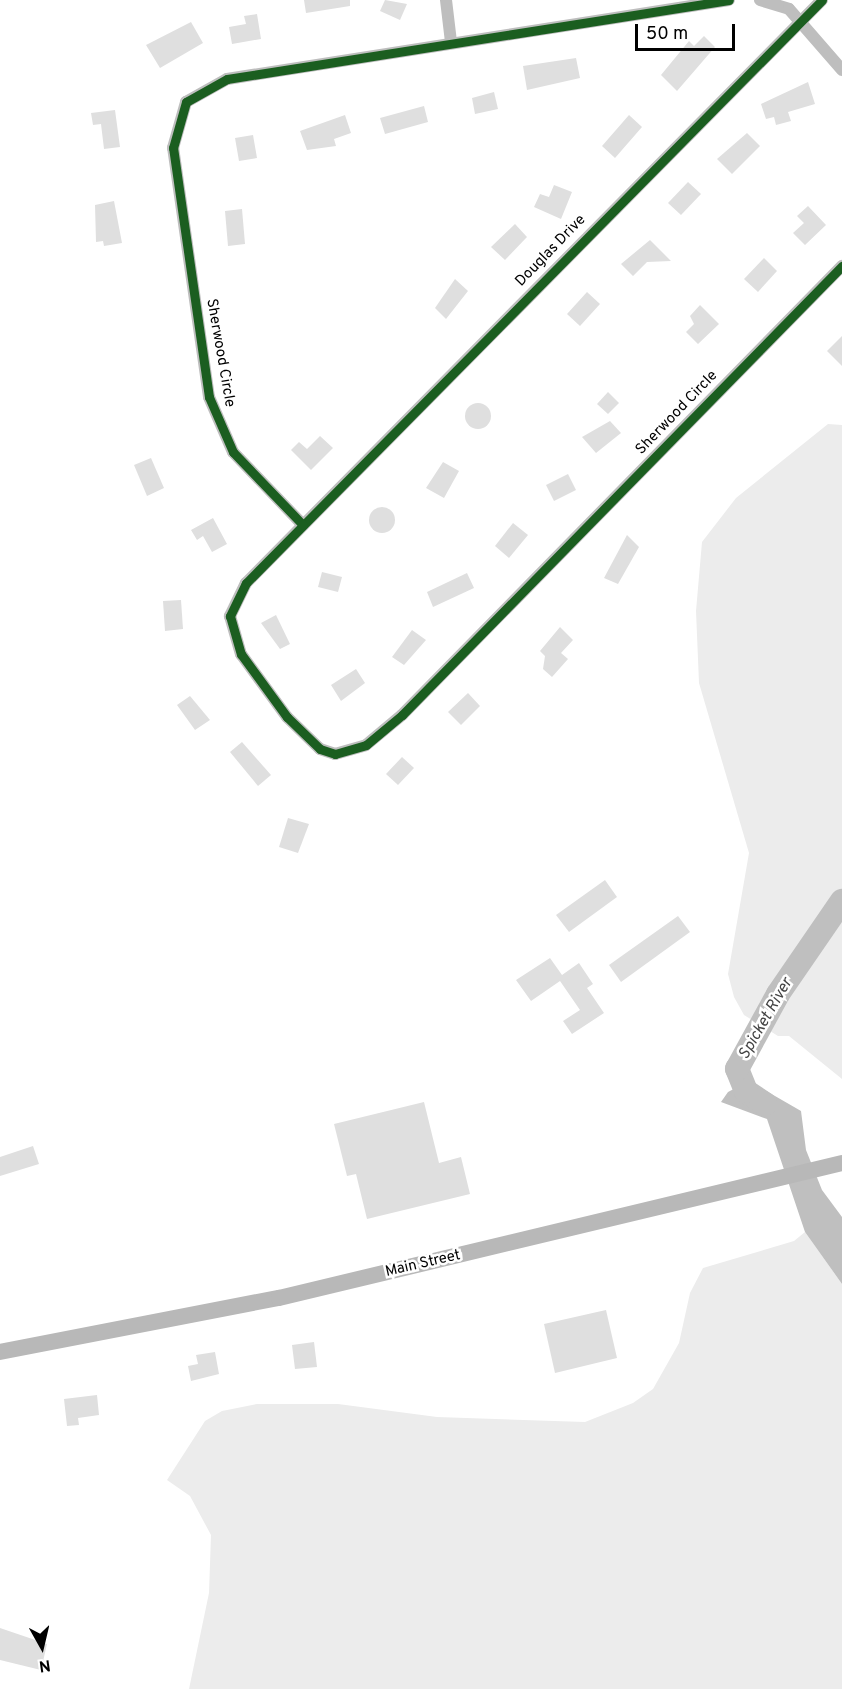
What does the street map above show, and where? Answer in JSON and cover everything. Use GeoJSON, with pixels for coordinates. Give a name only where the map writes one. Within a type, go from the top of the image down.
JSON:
{"type":"FeatureCollection","features":[{"type":"Feature","properties":{"kind":"main road","name":"Main Street"},"geometry":{"type":"LineString","coordinates":[[0,1352],[279,1298],[782,1181],[842,1163]]}},
{"type":"Feature","properties":{"kind":"street"},"geometry":{"type":"LineString","coordinates":[[446,0],[451,42]]}},
{"type":"Feature","properties":{"kind":"street","name":"Sherwood Circle"},"geometry":{"type":"LineString","coordinates":[[729,0],[451,42],[227,80],[199,91],[178,117],[173,148],[212,404],[233,452],[303,525],[237,594],[230,628],[259,680],[309,739],[335,754],[351,752],[402,715],[842,266]]}},
{"type":"Feature","properties":{"kind":"street"},"geometry":{"type":"LineString","coordinates":[[760,0],[775,2],[800,20],[842,70]]}},
{"type":"Feature","properties":{"kind":"street","name":"Douglas Drive"},"geometry":{"type":"LineString","coordinates":[[303,525],[822,0]]}},
{"type":"Feature","properties":{"kind":"shaded area"},"geometry":{"type":"Polygon","coordinates":[[[828,424],[842,425],[842,1079],[789,1036],[778,1036],[744,1015],[734,997],[728,974],[749,853],[699,683],[696,611],[702,542],[736,498],[828,424]]]}},
{"type":"Feature","properties":{"kind":"shaded area"},"geometry":{"type":"Polygon","coordinates":[[[749,1081],[801,1111],[806,1150],[822,1190],[842,1217],[842,1284],[805,1232],[767,1119],[721,1102],[728,1092],[749,1081]]]}},
{"type":"Feature","properties":{"kind":"shaded area"},"geometry":{"type":"Polygon","coordinates":[[[805,1232],[842,1284],[842,1689],[189,1689],[209,1593],[211,1535],[190,1496],[167,1480],[205,1421],[222,1411],[257,1404],[338,1404],[437,1417],[585,1422],[633,1403],[653,1389],[679,1343],[690,1293],[703,1268],[794,1241],[805,1232]]]}},
{"type":"Feature","properties":{"kind":"building"},"geometry":{"type":"Polygon","coordinates":[[[304,0],[350,0],[350,6],[306,13],[304,0]]]}},
{"type":"Feature","properties":{"kind":"building"},"geometry":{"type":"Polygon","coordinates":[[[385,0],[407,4],[400,20],[380,11],[385,0]]]}},
{"type":"Feature","properties":{"kind":"building"},"geometry":{"type":"Polygon","coordinates":[[[257,14],[261,39],[232,44],[229,27],[246,24],[244,16],[257,14]]]}},
{"type":"Feature","properties":{"kind":"building"},"geometry":{"type":"Polygon","coordinates":[[[191,22],[203,43],[160,68],[146,45],[191,22]]]}},
{"type":"Feature","properties":{"kind":"building"},"geometry":{"type":"Polygon","coordinates":[[[704,36],[715,47],[677,91],[661,75],[689,41],[694,46],[704,36]]]}},
{"type":"Feature","properties":{"kind":"building"},"geometry":{"type":"Polygon","coordinates":[[[576,58],[580,78],[527,90],[523,66],[576,58]]]}},
{"type":"Feature","properties":{"kind":"building"},"geometry":{"type":"Polygon","coordinates":[[[808,82],[815,104],[788,112],[791,121],[776,125],[774,117],[766,119],[761,104],[808,82]]]}},
{"type":"Feature","properties":{"kind":"building"},"geometry":{"type":"Polygon","coordinates":[[[494,92],[498,109],[475,114],[472,98],[494,92]]]}},
{"type":"Feature","properties":{"kind":"building"},"geometry":{"type":"Polygon","coordinates":[[[424,106],[428,122],[385,134],[380,118],[424,106]]]}},
{"type":"Feature","properties":{"kind":"building"},"geometry":{"type":"Polygon","coordinates":[[[115,110],[120,147],[104,149],[101,124],[93,125],[91,113],[115,110]]]}},
{"type":"Feature","properties":{"kind":"building"},"geometry":{"type":"Polygon","coordinates":[[[345,115],[351,133],[334,139],[336,146],[307,150],[300,131],[345,115]]]}},
{"type":"Feature","properties":{"kind":"building"},"geometry":{"type":"Polygon","coordinates":[[[629,115],[642,127],[615,158],[602,146],[629,115]]]}},
{"type":"Feature","properties":{"kind":"building"},"geometry":{"type":"Polygon","coordinates":[[[747,133],[760,146],[732,174],[717,159],[747,133]]]}},
{"type":"Feature","properties":{"kind":"building"},"geometry":{"type":"Polygon","coordinates":[[[253,135],[257,158],[239,161],[235,138],[253,135]]]}},
{"type":"Feature","properties":{"kind":"building"},"geometry":{"type":"Polygon","coordinates":[[[688,182],[701,194],[681,215],[668,203],[688,182]]]}},
{"type":"Feature","properties":{"kind":"building"},"geometry":{"type":"Polygon","coordinates":[[[554,185],[572,192],[561,219],[534,207],[540,194],[549,197],[554,185]]]}},
{"type":"Feature","properties":{"kind":"building"},"geometry":{"type":"Polygon","coordinates":[[[114,201],[122,243],[104,246],[103,241],[96,242],[95,205],[114,201]]]}},
{"type":"Feature","properties":{"kind":"building"},"geometry":{"type":"Polygon","coordinates":[[[808,206],[826,225],[805,245],[793,233],[804,223],[797,216],[808,206]]]}},
{"type":"Feature","properties":{"kind":"building"},"geometry":{"type":"Polygon","coordinates":[[[242,209],[245,244],[228,246],[225,211],[242,209]]]}},
{"type":"Feature","properties":{"kind":"building"},"geometry":{"type":"Polygon","coordinates":[[[515,224],[527,237],[505,260],[491,247],[515,224]]]}},
{"type":"Feature","properties":{"kind":"building"},"geometry":{"type":"Polygon","coordinates":[[[650,240],[671,261],[647,262],[633,276],[621,264],[650,240]]]}},
{"type":"Feature","properties":{"kind":"building"},"geometry":{"type":"Polygon","coordinates":[[[764,258],[777,271],[758,292],[744,279],[764,258]]]}},
{"type":"Feature","properties":{"kind":"building"},"geometry":{"type":"Polygon","coordinates":[[[455,279],[468,291],[446,319],[435,308],[455,279]]]}},
{"type":"Feature","properties":{"kind":"building"},"geometry":{"type":"Polygon","coordinates":[[[587,292],[600,304],[580,326],[567,314],[587,292]]]}},
{"type":"Feature","properties":{"kind":"building"},"geometry":{"type":"Polygon","coordinates":[[[700,305],[719,324],[698,344],[686,332],[694,324],[690,316],[700,305]]]}},
{"type":"Feature","properties":{"kind":"building"},"geometry":{"type":"Polygon","coordinates":[[[842,336],[842,366],[827,351],[842,336]]]}},
{"type":"Feature","properties":{"kind":"building"},"geometry":{"type":"Polygon","coordinates":[[[608,392],[619,403],[608,414],[597,404],[608,392]]]}},
{"type":"Feature","properties":{"kind":"building"},"geometry":{"type":"Polygon","coordinates":[[[478,403],[487,407],[491,416],[487,425],[478,429],[469,425],[465,416],[469,407],[478,403]]]}},
{"type":"Feature","properties":{"kind":"building"},"geometry":{"type":"Polygon","coordinates":[[[610,421],[621,433],[596,453],[582,437],[610,421]]]}},
{"type":"Feature","properties":{"kind":"building"},"geometry":{"type":"Polygon","coordinates":[[[320,436],[333,448],[311,470],[291,450],[299,442],[307,449],[320,436]]]}},
{"type":"Feature","properties":{"kind":"building"},"geometry":{"type":"Polygon","coordinates":[[[151,458],[164,488],[147,496],[134,465],[151,458]]]}},
{"type":"Feature","properties":{"kind":"building"},"geometry":{"type":"Polygon","coordinates":[[[443,462],[459,471],[444,498],[426,488],[443,462]]]}},
{"type":"Feature","properties":{"kind":"building"},"geometry":{"type":"Polygon","coordinates":[[[568,474],[576,490],[554,501],[546,485],[568,474]]]}},
{"type":"Feature","properties":{"kind":"building"},"geometry":{"type":"Polygon","coordinates":[[[382,507],[391,511],[395,520],[391,529],[382,533],[373,529],[369,520],[373,511],[382,507]]]}},
{"type":"Feature","properties":{"kind":"building"},"geometry":{"type":"Polygon","coordinates":[[[213,518],[227,544],[212,552],[203,536],[197,540],[191,530],[213,518]]]}},
{"type":"Feature","properties":{"kind":"building"},"geometry":{"type":"Polygon","coordinates":[[[513,523],[528,535],[509,558],[495,546],[513,523]]]}},
{"type":"Feature","properties":{"kind":"building"},"geometry":{"type":"Polygon","coordinates":[[[627,535],[639,547],[618,584],[604,578],[627,535]]]}},
{"type":"Feature","properties":{"kind":"building"},"geometry":{"type":"Polygon","coordinates":[[[322,572],[342,577],[338,592],[318,587],[322,572]]]}},
{"type":"Feature","properties":{"kind":"building"},"geometry":{"type":"Polygon","coordinates":[[[467,573],[474,588],[433,607],[427,592],[467,573]]]}},
{"type":"Feature","properties":{"kind":"building"},"geometry":{"type":"Polygon","coordinates":[[[181,600],[183,629],[165,631],[163,601],[181,600]]]}},
{"type":"Feature","properties":{"kind":"building"},"geometry":{"type":"Polygon","coordinates":[[[276,615],[290,644],[280,649],[261,623],[276,615]]]}},
{"type":"Feature","properties":{"kind":"building"},"geometry":{"type":"Polygon","coordinates":[[[560,627],[573,640],[561,653],[568,659],[552,677],[543,669],[545,656],[540,651],[560,627]]]}},
{"type":"Feature","properties":{"kind":"building"},"geometry":{"type":"Polygon","coordinates":[[[412,630],[426,640],[404,665],[392,657],[412,630]]]}},
{"type":"Feature","properties":{"kind":"building"},"geometry":{"type":"Polygon","coordinates":[[[356,669],[365,683],[341,701],[331,685],[356,669]]]}},
{"type":"Feature","properties":{"kind":"building"},"geometry":{"type":"Polygon","coordinates":[[[468,693],[480,706],[461,725],[448,712],[468,693]]]}},
{"type":"Feature","properties":{"kind":"building"},"geometry":{"type":"Polygon","coordinates":[[[190,696],[210,720],[195,730],[177,705],[190,696]]]}},
{"type":"Feature","properties":{"kind":"building"},"geometry":{"type":"Polygon","coordinates":[[[242,742],[271,775],[258,786],[230,752],[242,742]]]}},
{"type":"Feature","properties":{"kind":"building"},"geometry":{"type":"Polygon","coordinates":[[[402,757],[414,768],[398,785],[386,774],[402,757]]]}},
{"type":"Feature","properties":{"kind":"building"},"geometry":{"type":"Polygon","coordinates":[[[288,818],[309,824],[298,853],[279,847],[288,818]]]}},
{"type":"Feature","properties":{"kind":"building"},"geometry":{"type":"Polygon","coordinates":[[[605,880],[617,897],[569,932],[556,915],[605,880]]]}},
{"type":"Feature","properties":{"kind":"building"},"geometry":{"type":"Polygon","coordinates":[[[678,916],[690,932],[621,982],[609,965],[678,916]]]}},
{"type":"Feature","properties":{"kind":"building"},"geometry":{"type":"Polygon","coordinates":[[[550,958],[562,975],[579,963],[593,984],[587,988],[604,1013],[572,1034],[563,1021],[580,1010],[560,981],[531,1001],[516,980],[550,958]]]}},
{"type":"Feature","properties":{"kind":"building"},"geometry":{"type":"Polygon","coordinates":[[[424,1102],[439,1163],[461,1157],[470,1194],[367,1219],[356,1174],[347,1176],[334,1124],[424,1102]]]}},
{"type":"Feature","properties":{"kind":"building"},"geometry":{"type":"Polygon","coordinates":[[[33,1146],[39,1164],[0,1176],[0,1157],[33,1146]]]}},
{"type":"Feature","properties":{"kind":"building"},"geometry":{"type":"Polygon","coordinates":[[[606,1310],[617,1358],[555,1373],[544,1324],[606,1310]]]}},
{"type":"Feature","properties":{"kind":"building"},"geometry":{"type":"Polygon","coordinates":[[[314,1342],[317,1367],[295,1369],[292,1345],[314,1342]]]}},
{"type":"Feature","properties":{"kind":"building"},"geometry":{"type":"Polygon","coordinates":[[[215,1352],[219,1374],[191,1381],[188,1366],[198,1364],[196,1355],[215,1352]]]}},
{"type":"Feature","properties":{"kind":"building"},"geometry":{"type":"Polygon","coordinates":[[[97,1395],[99,1415],[78,1418],[79,1425],[67,1426],[64,1399],[97,1395]]]}},
{"type":"Feature","properties":{"kind":"building"},"geometry":{"type":"Polygon","coordinates":[[[0,1628],[47,1644],[41,1670],[0,1660],[0,1628]]]}},
{"type":"Feature","properties":{"kind":"waterway","name":"Spicket River"},"geometry":{"type":"LineString","coordinates":[[765,1104],[746,1091],[737,1069],[778,994],[842,901]]}},
{"type":"Feature","properties":{"kind":"cycle path"},"geometry":{"type":"LineString","coordinates":[[303,525],[233,452],[209,397],[173,148],[186,102],[227,79],[729,0]]}},
{"type":"Feature","properties":{"kind":"cycle path"},"geometry":{"type":"LineString","coordinates":[[822,0],[246,583],[230,616],[241,654],[287,717],[320,749],[335,754],[366,745],[402,715],[842,266]]}}]}
